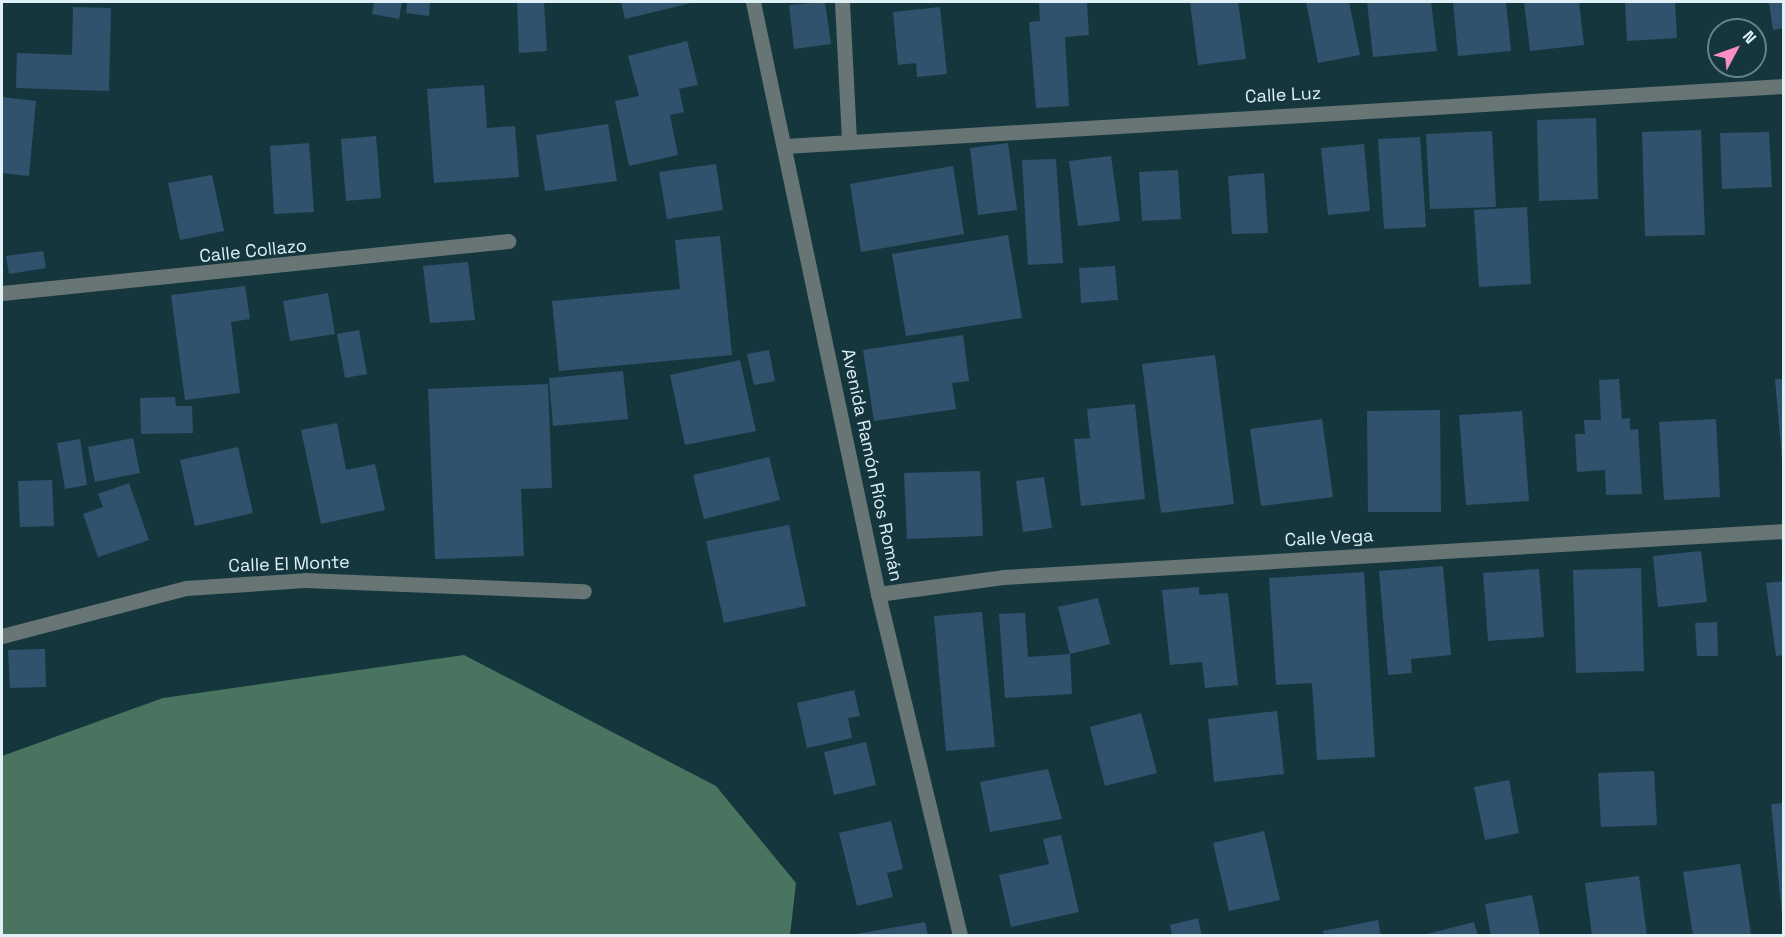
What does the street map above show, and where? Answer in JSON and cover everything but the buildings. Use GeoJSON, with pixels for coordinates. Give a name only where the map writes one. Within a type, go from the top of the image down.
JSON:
{"type":"FeatureCollection","features":[{"type":"Feature","properties":{"kind":"street","name":"Avenida Ramón Ríos Román"},"geometry":{"type":"LineString","coordinates":[[753,2],[878,594],[960,936]]}},
{"type":"Feature","properties":{"kind":"street"},"geometry":{"type":"LineString","coordinates":[[842,2],[849,139]]}},
{"type":"Feature","properties":{"kind":"street","name":"Calle Luz"},"geometry":{"type":"LineString","coordinates":[[785,146],[849,139],[1784,86]]}},
{"type":"Feature","properties":{"kind":"street","name":"Calle Collazo"},"geometry":{"type":"LineString","coordinates":[[2,293],[508,241]]}},
{"type":"Feature","properties":{"kind":"street","name":"Calle Vega"},"geometry":{"type":"LineString","coordinates":[[878,594],[1003,577],[1784,531]]}},
{"type":"Feature","properties":{"kind":"street","name":"Calle El Monte"},"geometry":{"type":"LineString","coordinates":[[2,636],[186,588],[305,580],[584,591]]}},
{"type":"Feature","properties":{"kind":"green space"},"geometry":{"type":"Polygon","coordinates":[[[464,655],[716,786],[796,883],[790,935],[2,935],[2,756],[163,698],[464,655]]]}}]}
